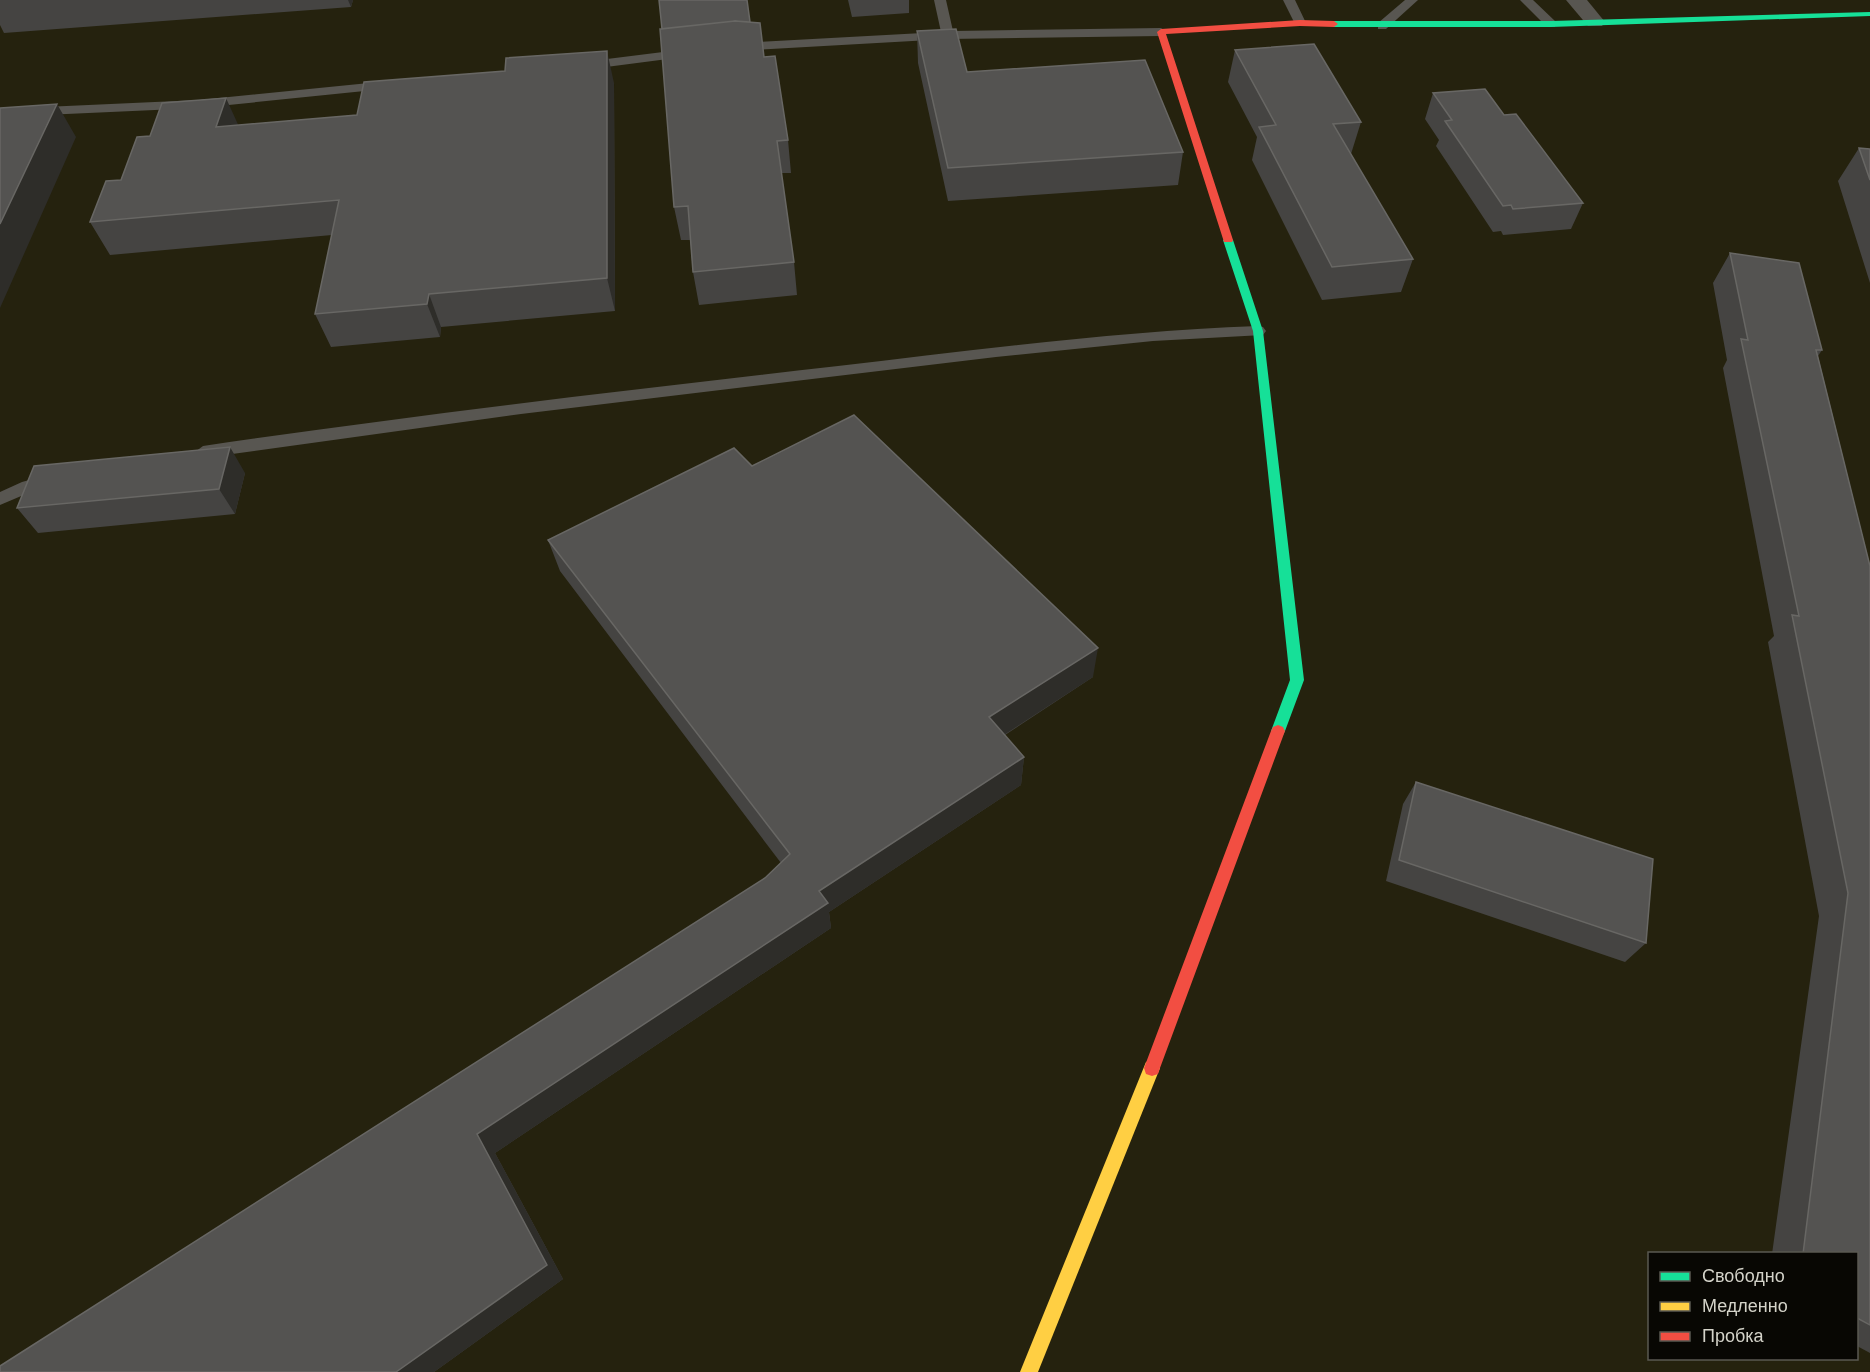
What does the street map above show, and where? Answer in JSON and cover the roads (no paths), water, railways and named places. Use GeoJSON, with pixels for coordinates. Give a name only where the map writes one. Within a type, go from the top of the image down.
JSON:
{"type":"FeatureCollection","features":[{"type":"Feature","properties":{"kind":"street"},"geometry":{"type":"LineString","coordinates":[[1576,0],[1594,22]]}},
{"type":"Feature","properties":{"kind":"street"},"geometry":{"type":"LineString","coordinates":[[1029,1372],[1169,1026],[1297,681],[1258,331],[1161,32],[1300,23],[1382,26],[1551,24],[1870,14]]}},
{"type":"Feature","properties":{"kind":"lane"},"geometry":{"type":"LineString","coordinates":[[940,0],[948,35]]}},
{"type":"Feature","properties":{"kind":"lane"},"geometry":{"type":"LineString","coordinates":[[1289,0],[1300,23]]}},
{"type":"Feature","properties":{"kind":"lane"},"geometry":{"type":"LineString","coordinates":[[1382,26],[1413,0]]}},
{"type":"Feature","properties":{"kind":"lane"},"geometry":{"type":"LineString","coordinates":[[1526,0],[1551,24]]}},
{"type":"Feature","properties":{"kind":"lane"},"geometry":{"type":"LineString","coordinates":[[728,48],[948,35],[1161,32]]}},
{"type":"Feature","properties":{"kind":"lane"},"geometry":{"type":"LineString","coordinates":[[564,68],[704,51]]}},
{"type":"Feature","properties":{"kind":"lane"},"geometry":{"type":"LineString","coordinates":[[0,113],[199,104],[399,84]]}},
{"type":"Feature","properties":{"kind":"lane"},"geometry":{"type":"LineString","coordinates":[[182,455],[424,419],[776,378],[1068,345],[1195,333],[1258,331]]}},
{"type":"Feature","properties":{"kind":"lane"},"geometry":{"type":"LineString","coordinates":[[0,499],[28,486],[70,475]]}}]}
